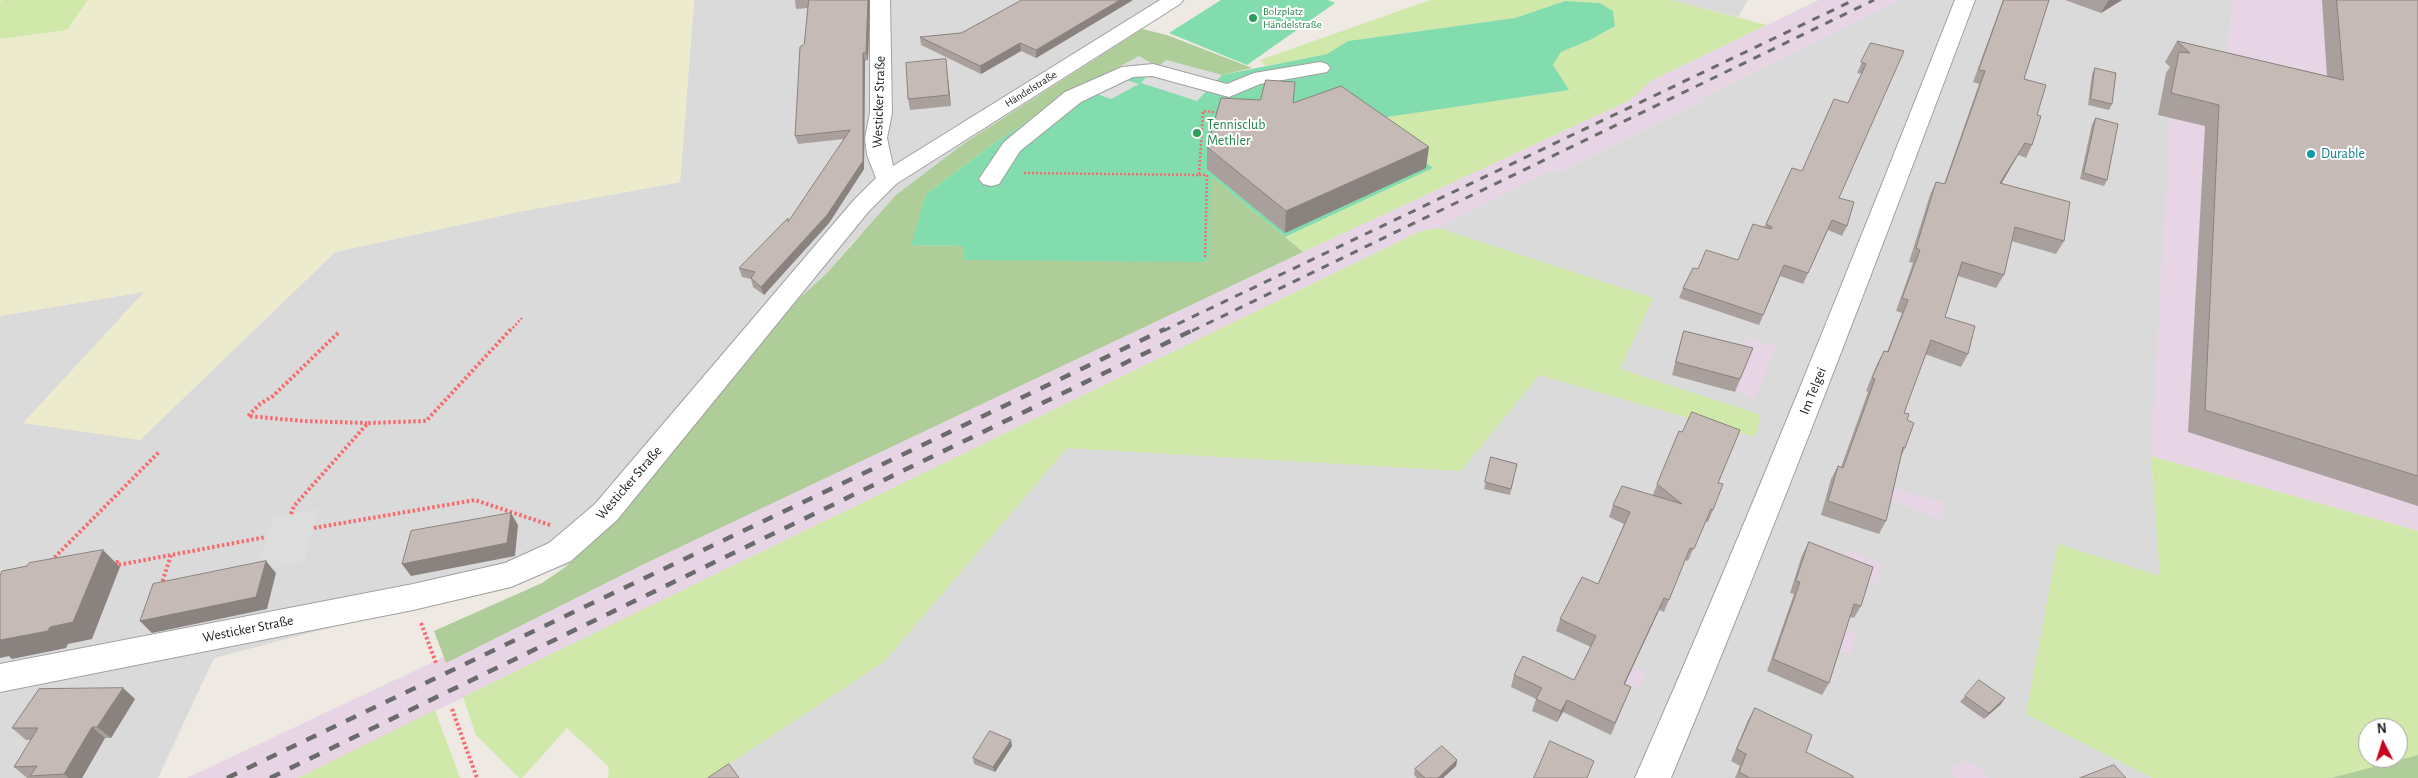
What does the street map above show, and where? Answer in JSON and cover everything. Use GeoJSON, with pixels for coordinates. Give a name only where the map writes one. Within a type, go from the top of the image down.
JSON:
{"type":"FeatureCollection","features":[{"type":"Feature","properties":{"kind":"street","name":"Westicker Straße"},"geometry":{"type":"LineString","coordinates":[[0,678],[413,598],[502,576],[560,552],[606,512],[862,206],[888,179],[877,154],[876,124],[881,112],[880,0]]}},
{"type":"Feature","properties":{"kind":"street","name":"Händelstraße"},"geometry":{"type":"LineString","coordinates":[[888,179],[1173,0]]}},
{"type":"Feature","properties":{"kind":"street","name":"Im Telgei"},"geometry":{"type":"LineString","coordinates":[[1653,778],[1726,608],[1882,216],[1965,0]]}},
{"type":"Feature","properties":{"kind":"street"},"geometry":{"type":"LineString","coordinates":[[993,175],[1012,147],[1073,97],[1130,71],[1153,70],[1228,91],[1254,78],[1320,68]]}},
{"type":"Feature","properties":{"kind":"path"},"geometry":{"type":"LineString","coordinates":[[1199,175],[1203,111],[1223,113],[1228,91]]}},
{"type":"Feature","properties":{"kind":"path"},"geometry":{"type":"LineString","coordinates":[[993,175],[1207,176],[1205,259]]}},
{"type":"Feature","properties":{"kind":"path"},"geometry":{"type":"LineString","coordinates":[[338,333],[273,396],[248,416],[302,421],[426,422],[522,318]]}},
{"type":"Feature","properties":{"kind":"path"},"geometry":{"type":"LineString","coordinates":[[292,514],[294,506],[368,423]]}},
{"type":"Feature","properties":{"kind":"path"},"geometry":{"type":"LineString","coordinates":[[45,566],[159,452]]}},
{"type":"Feature","properties":{"kind":"path"},"geometry":{"type":"LineString","coordinates":[[314,528],[475,500],[580,535]]}},
{"type":"Feature","properties":{"kind":"path"},"geometry":{"type":"LineString","coordinates":[[108,564],[117,562],[118,565],[266,537]]}},
{"type":"Feature","properties":{"kind":"path"},"geometry":{"type":"LineString","coordinates":[[160,590],[171,555]]}},
{"type":"Feature","properties":{"kind":"path"},"geometry":{"type":"LineString","coordinates":[[424,631],[436,663]]}},
{"type":"Feature","properties":{"kind":"path"},"geometry":{"type":"LineString","coordinates":[[452,709],[477,778]]}},
{"type":"Feature","properties":{"kind":"shaded area"},"geometry":{"type":"Polygon","coordinates":[[[88,0],[694,0],[680,182],[523,211],[335,252],[140,440],[23,423],[144,292],[0,316],[0,39],[67,30],[88,0]]]}},
{"type":"Feature","properties":{"kind":"shaded area"},"geometry":{"type":"Polygon","coordinates":[[[694,0],[1186,0],[966,142],[854,241],[826,274],[793,304],[749,358],[567,566],[214,658],[158,778],[0,778],[0,316],[145,291],[140,440],[335,252],[523,211],[680,182],[694,0]]]}},
{"type":"Feature","properties":{"kind":"shaded area"},"geometry":{"type":"Polygon","coordinates":[[[1670,0],[1748,0],[1738,17],[1670,0]]]}},
{"type":"Feature","properties":{"kind":"shaded area"},"geometry":{"type":"Polygon","coordinates":[[[1819,0],[1899,0],[1699,99],[1703,101],[1560,172],[1553,170],[1438,228],[1421,231],[298,778],[187,778],[1630,100],[1652,80],[1819,0]]]}},
{"type":"Feature","properties":{"kind":"shaded area"},"geometry":{"type":"Polygon","coordinates":[[[1899,0],[2233,0],[2227,58],[2151,456],[2160,576],[2026,714],[2152,778],[708,778],[885,661],[1067,448],[1461,471],[1539,375],[1755,437],[1761,415],[1619,369],[1653,298],[1438,228],[1553,170],[1560,172],[1702,101],[1699,99],[1899,0]]]}},
{"type":"Feature","properties":{"kind":"shaded area"},"geometry":{"type":"Polygon","coordinates":[[[2233,0],[2418,0],[2418,531],[2151,456],[2174,52],[2227,58],[2233,0]]]}},
{"type":"Feature","properties":{"kind":"shaded area"},"geometry":{"type":"Polygon","coordinates":[[[1139,56],[1158,67],[1166,60],[1222,75],[1197,101],[1141,83],[1147,76],[1138,74],[1127,80],[1139,84],[1111,99],[1097,94],[1068,94],[1139,56]]]}},
{"type":"Feature","properties":{"kind":"shaded area"},"geometry":{"type":"Polygon","coordinates":[[[1746,337],[1776,347],[1755,399],[1735,392],[1748,362],[1737,358],[1746,337]]]}},
{"type":"Feature","properties":{"kind":"shaded area"},"geometry":{"type":"Polygon","coordinates":[[[1889,487],[1943,502],[1941,520],[1887,498],[1889,487]]]}},
{"type":"Feature","properties":{"kind":"shaded area"},"geometry":{"type":"Polygon","coordinates":[[[319,509],[305,561],[256,571],[273,517],[319,509]]]}},
{"type":"Feature","properties":{"kind":"shaded area"},"geometry":{"type":"Polygon","coordinates":[[[1846,550],[1882,564],[1877,584],[1841,570],[1846,550]]]}},
{"type":"Feature","properties":{"kind":"shaded area"},"geometry":{"type":"Polygon","coordinates":[[[1820,618],[1856,633],[1851,655],[1812,638],[1820,618]]]}},
{"type":"Feature","properties":{"kind":"shaded area"},"geometry":{"type":"Polygon","coordinates":[[[1632,667],[1646,672],[1640,689],[1605,672],[1632,667]]]}},
{"type":"Feature","properties":{"kind":"shaded area"},"geometry":{"type":"Polygon","coordinates":[[[1964,761],[1979,767],[1989,778],[1956,778],[1948,768],[1964,761]]]}},
{"type":"Feature","properties":{"kind":"green space"},"geometry":{"type":"Polygon","coordinates":[[[2,0],[88,0],[67,30],[0,39],[0,2],[2,0]]]}},
{"type":"Feature","properties":{"kind":"green space","name":"Bolzplatz Händelstraße"},"geometry":{"type":"Polygon","coordinates":[[[1221,0],[1328,0],[1335,3],[1247,65],[1169,33],[1221,0]]]}},
{"type":"Feature","properties":{"kind":"green space"},"geometry":{"type":"Polygon","coordinates":[[[1430,0],[1670,0],[1767,25],[1652,80],[1630,100],[1303,252],[1285,237],[1433,168],[1366,120],[1568,90],[1553,65],[1561,52],[1590,40],[1615,26],[1613,11],[1600,3],[1565,1],[1515,18],[1348,41],[1327,54],[1265,66],[1260,60],[1430,0]]]}},
{"type":"Feature","properties":{"kind":"green space","name":"Tennisclub Methler"},"geometry":{"type":"Polygon","coordinates":[[[1565,1],[1600,3],[1613,11],[1615,26],[1590,40],[1561,52],[1553,65],[1569,90],[1367,120],[1433,168],[1285,237],[1211,176],[1209,258],[1203,262],[963,260],[964,246],[911,245],[926,194],[989,147],[1068,94],[1139,56],[1158,67],[1166,60],[1222,75],[1327,54],[1348,41],[1515,18],[1565,1]]]}},
{"type":"Feature","properties":{"kind":"green space"},"geometry":{"type":"Polygon","coordinates":[[[1142,29],[1167,35],[1252,68],[1222,75],[1166,60],[1158,67],[1068,94],[989,147],[926,194],[912,245],[965,246],[963,260],[1209,258],[1210,175],[1303,252],[644,564],[446,663],[434,631],[542,583],[567,566],[749,358],[793,304],[826,274],[896,195],[966,142],[1142,29]]]}},
{"type":"Feature","properties":{"kind":"green space"},"geometry":{"type":"Polygon","coordinates":[[[1438,228],[1653,298],[1620,369],[1761,415],[1755,437],[1539,375],[1461,471],[1067,448],[885,661],[708,778],[608,778],[609,767],[567,728],[522,778],[519,778],[476,735],[463,697],[1421,231],[1438,228]]]}},
{"type":"Feature","properties":{"kind":"green space"},"geometry":{"type":"Polygon","coordinates":[[[2151,456],[2418,531],[2418,755],[2408,758],[2408,718],[2358,718],[2358,768],[2369,768],[2331,778],[2152,778],[2026,714],[2058,544],[2160,576],[2151,456]]]}},
{"type":"Feature","properties":{"kind":"green space"},"geometry":{"type":"Polygon","coordinates":[[[435,710],[460,778],[298,778],[435,710]]]}},
{"type":"Feature","properties":{"kind":"green space"},"geometry":{"type":"Polygon","coordinates":[[[2418,755],[2418,778],[2331,778],[2369,768],[2408,768],[2408,758],[2418,755]]]}},
{"type":"Feature","properties":{"kind":"building"},"geometry":{"type":"Polygon","coordinates":[[[809,0],[868,0],[866,52],[863,53],[863,161],[827,215],[761,287],[751,278],[755,272],[739,268],[788,218],[788,222],[850,130],[795,136],[800,47],[804,44],[809,0]]]}},
{"type":"Feature","properties":{"kind":"building"},"geometry":{"type":"Polygon","coordinates":[[[1022,0],[1120,0],[1036,50],[1020,43],[980,66],[920,37],[961,33],[1022,0]]]}},
{"type":"Feature","properties":{"kind":"building"},"geometry":{"type":"Polygon","coordinates":[[[2004,0],[2049,0],[2024,79],[2046,85],[2037,115],[2041,116],[2032,145],[2025,143],[2000,183],[2070,202],[2064,241],[2015,227],[2004,275],[1962,262],[1945,317],[1975,326],[1968,354],[1931,340],[1904,413],[1909,414],[1907,420],[1914,423],[1905,448],[1903,447],[1886,521],[1828,501],[1838,466],[1843,468],[1875,379],[1872,378],[1884,351],[1888,352],[1908,300],[1902,298],[1920,250],[1916,248],[1936,182],[1945,184],[1985,71],[1979,70],[2004,0]]]}},
{"type":"Feature","properties":{"kind":"building"},"geometry":{"type":"Polygon","coordinates":[[[2337,0],[2418,0],[2418,476],[2205,410],[2219,105],[2171,93],[2179,52],[2190,53],[2177,41],[2343,80],[2337,0]]]}},
{"type":"Feature","properties":{"kind":"building"},"geometry":{"type":"Polygon","coordinates":[[[1871,43],[1904,51],[1839,198],[1854,202],[1847,226],[1832,220],[1808,273],[1784,265],[1763,315],[1683,288],[1693,268],[1698,269],[1706,250],[1738,260],[1753,224],[1771,229],[1772,227],[1766,224],[1792,168],[1802,171],[1834,99],[1848,103],[1866,64],[1861,62],[1871,43]]]}},
{"type":"Feature","properties":{"kind":"building"},"geometry":{"type":"Polygon","coordinates":[[[946,59],[949,95],[908,99],[906,63],[946,59]]]}},
{"type":"Feature","properties":{"kind":"building"},"geometry":{"type":"Polygon","coordinates":[[[2095,68],[2116,73],[2112,104],[2091,99],[2095,68]]]}},
{"type":"Feature","properties":{"kind":"building"},"geometry":{"type":"Polygon","coordinates":[[[1266,80],[1295,82],[1293,103],[1341,86],[1429,147],[1286,211],[1207,147],[1221,98],[1260,100],[1266,80]]]}},
{"type":"Feature","properties":{"kind":"building"},"geometry":{"type":"Polygon","coordinates":[[[2096,118],[2118,124],[2107,180],[2084,173],[2096,118]]]}},
{"type":"Feature","properties":{"kind":"building"},"geometry":{"type":"Polygon","coordinates":[[[1684,331],[1753,348],[1740,379],[1676,362],[1684,331]]]}},
{"type":"Feature","properties":{"kind":"building"},"geometry":{"type":"Polygon","coordinates":[[[1692,412],[1740,430],[1718,483],[1723,484],[1713,510],[1711,509],[1694,549],[1690,548],[1669,600],[1664,598],[1624,684],[1631,687],[1615,723],[1567,700],[1561,711],[1536,699],[1542,688],[1514,675],[1523,656],[1574,680],[1596,636],[1560,619],[1582,577],[1598,584],[1630,512],[1613,505],[1622,486],[1682,504],[1657,484],[1679,431],[1682,432],[1692,412]]]}},
{"type":"Feature","properties":{"kind":"building"},"geometry":{"type":"Polygon","coordinates":[[[1491,457],[1517,464],[1511,489],[1485,482],[1491,457]]]}},
{"type":"Feature","properties":{"kind":"building"},"geometry":{"type":"Polygon","coordinates":[[[511,513],[507,543],[402,564],[411,531],[511,513]]]}},
{"type":"Feature","properties":{"kind":"building"},"geometry":{"type":"Polygon","coordinates":[[[1809,542],[1873,567],[1861,606],[1854,604],[1829,683],[1773,659],[1800,582],[1796,581],[1809,542]]]}},
{"type":"Feature","properties":{"kind":"building"},"geometry":{"type":"Polygon","coordinates":[[[103,550],[73,622],[50,627],[48,631],[0,640],[0,576],[2,571],[27,566],[29,563],[103,550]]]}},
{"type":"Feature","properties":{"kind":"building"},"geometry":{"type":"Polygon","coordinates":[[[266,561],[256,597],[140,621],[153,584],[266,561]]]}},
{"type":"Feature","properties":{"kind":"building"},"geometry":{"type":"Polygon","coordinates":[[[1979,680],[2005,698],[1989,713],[1965,696],[1979,680]]]}},
{"type":"Feature","properties":{"kind":"building"},"geometry":{"type":"Polygon","coordinates":[[[123,688],[97,727],[92,727],[64,774],[30,776],[37,766],[14,767],[38,728],[12,728],[39,689],[123,688]]]}},
{"type":"Feature","properties":{"kind":"building"},"geometry":{"type":"Polygon","coordinates":[[[1755,708],[1812,735],[1806,752],[1853,776],[1853,778],[1750,778],[1739,772],[1746,754],[1737,749],[1755,708]]]}},
{"type":"Feature","properties":{"kind":"building"},"geometry":{"type":"Polygon","coordinates":[[[990,731],[1011,740],[993,767],[973,758],[990,731]]]}},
{"type":"Feature","properties":{"kind":"building"},"geometry":{"type":"Polygon","coordinates":[[[1550,741],[1594,761],[1587,778],[1534,778],[1550,741]]]}},
{"type":"Feature","properties":{"kind":"building"},"geometry":{"type":"Polygon","coordinates":[[[1442,746],[1457,760],[1438,778],[1425,778],[1415,769],[1442,746]]]}},
{"type":"Feature","properties":{"kind":"building"},"geometry":{"type":"Polygon","coordinates":[[[729,764],[739,778],[708,778],[729,764]]]}},
{"type":"Feature","properties":{"kind":"building"},"geometry":{"type":"Polygon","coordinates":[[[2114,765],[2126,778],[2080,778],[2114,765]]]}},
{"type":"Feature","properties":{"kind":"railway"},"geometry":{"type":"LineString","coordinates":[[1163,331],[1854,0]]}},
{"type":"Feature","properties":{"kind":"railway"},"geometry":{"type":"LineString","coordinates":[[1192,331],[1874,0]]}},
{"type":"Feature","properties":{"kind":"railway"},"geometry":{"type":"LineString","coordinates":[[227,778],[1165,329]]}},
{"type":"Feature","properties":{"kind":"railway"},"geometry":{"type":"LineString","coordinates":[[270,778],[1195,329]]}},
{"type":"Feature","properties":{"kind":"place","name":"Bolzplatz Händelstraße"},"geometry":{"type":"Point","coordinates":[1253,18]}},
{"type":"Feature","properties":{"kind":"place","name":"Tennisclub Methler"},"geometry":{"type":"Point","coordinates":[1197,133]}},
{"type":"Feature","properties":{"kind":"place","name":"Durable"},"geometry":{"type":"Point","coordinates":[2311,154]}}]}
